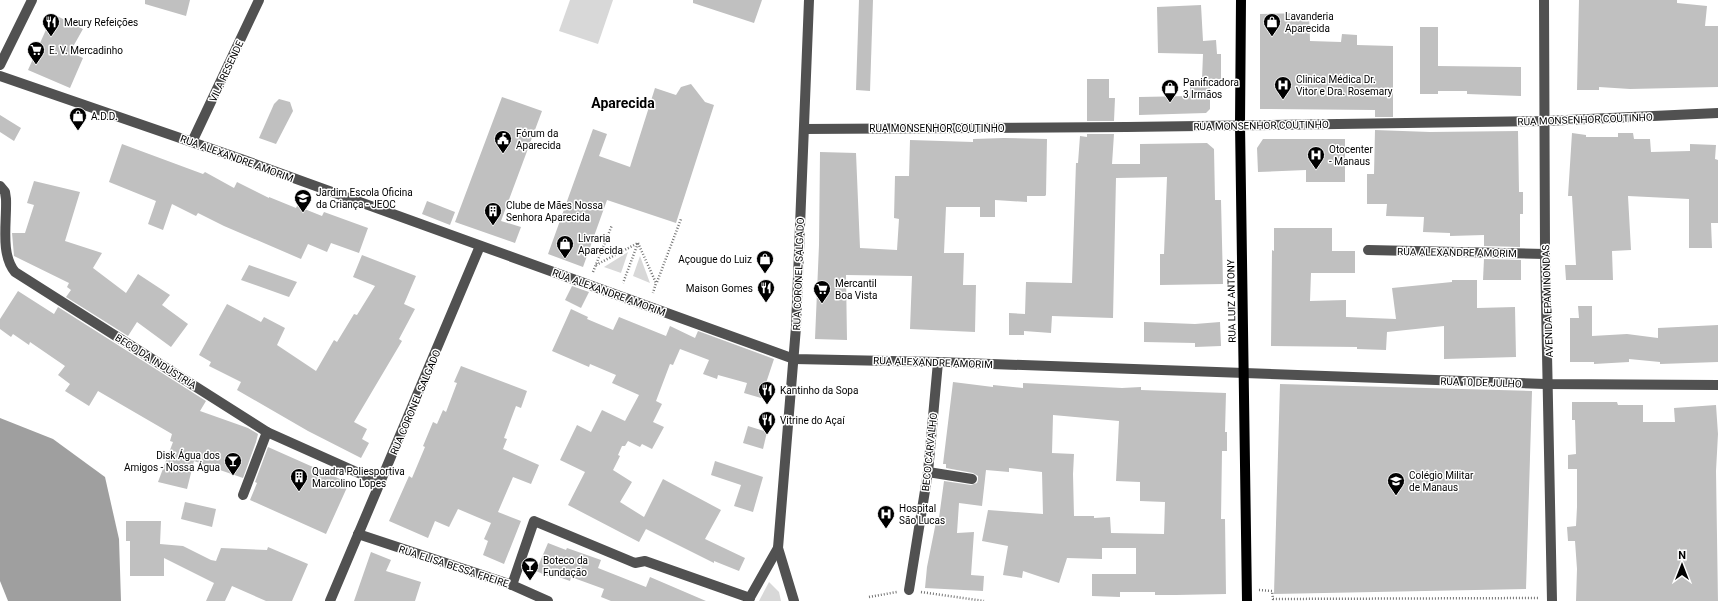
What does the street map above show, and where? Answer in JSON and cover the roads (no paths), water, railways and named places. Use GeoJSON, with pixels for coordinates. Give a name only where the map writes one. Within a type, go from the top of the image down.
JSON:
{"type":"FeatureCollection","features":[{"type":"Feature","properties":{"kind":"main road","name":"RUA LUIZ ANTONY"},"geometry":{"type":"LineString","coordinates":[[1241,0],[1240,124],[1247,601]]}},
{"type":"Feature","properties":{"kind":"street"},"geometry":{"type":"LineString","coordinates":[[0,65],[32,0]]}},
{"type":"Feature","properties":{"kind":"street","name":"VILA RESENDE"},"geometry":{"type":"LineString","coordinates":[[192,142],[259,0]]}},
{"type":"Feature","properties":{"kind":"street","name":"RUA CORONEL SALGADO"},"geometry":{"type":"LineString","coordinates":[[778,548],[794,359],[809,0]]}},
{"type":"Feature","properties":{"kind":"street","name":"AVENIDA EPAMINONDAS"},"geometry":{"type":"LineString","coordinates":[[1544,0],[1545,254],[1549,384],[1552,600]]}},
{"type":"Feature","properties":{"kind":"street","name":"RUA ALEXANDRE AMORIM"},"geometry":{"type":"LineString","coordinates":[[0,76],[192,142],[480,246],[619,294],[648,307],[794,359],[938,362],[1244,374]]}},
{"type":"Feature","properties":{"kind":"street","name":"RUA MONSENHOR COUTINHO"},"geometry":{"type":"LineString","coordinates":[[804,129],[1545,121],[1718,113]]}},
{"type":"Feature","properties":{"kind":"street","name":"BECO DA INDÚSTRIA"},"geometry":{"type":"LineString","coordinates":[[0,186],[5,192],[6,199],[6,254],[8,262],[15,272],[268,432],[381,483]]}},
{"type":"Feature","properties":{"kind":"street","name":"RUA CORONEL SALGADO"},"geometry":{"type":"LineString","coordinates":[[330,601],[480,246]]}},
{"type":"Feature","properties":{"kind":"street","name":"RUA ALEXANDRE AMORIM"},"geometry":{"type":"LineString","coordinates":[[1368,250],[1545,254]]}},
{"type":"Feature","properties":{"kind":"street","name":"BECO CARVALHO"},"geometry":{"type":"LineString","coordinates":[[909,590],[928,472],[938,362]]}},
{"type":"Feature","properties":{"kind":"street","name":"RUA 10 DE JULHO"},"geometry":{"type":"LineString","coordinates":[[1244,374],[1549,384],[1718,385]]}},
{"type":"Feature","properties":{"kind":"street"},"geometry":{"type":"LineString","coordinates":[[243,495],[268,432]]}},
{"type":"Feature","properties":{"kind":"street"},"geometry":{"type":"LineString","coordinates":[[928,472],[972,479]]}},
{"type":"Feature","properties":{"kind":"street"},"geometry":{"type":"LineString","coordinates":[[512,585],[534,521],[636,563],[645,561],[749,599],[778,548]]}},
{"type":"Feature","properties":{"kind":"street","name":"RUA ELISA BESSA FREIRE"},"geometry":{"type":"LineString","coordinates":[[358,534],[512,585],[548,601]]}},
{"type":"Feature","properties":{"kind":"street"},"geometry":{"type":"LineString","coordinates":[[778,548],[794,601]]}},
{"type":"Feature","properties":{"kind":"place","name":"Meury Refeições"},"geometry":{"type":"Point","coordinates":[51,37]}},
{"type":"Feature","properties":{"kind":"place","name":"Lavanderia Aparecida"},"geometry":{"type":"Point","coordinates":[1272,37]}},
{"type":"Feature","properties":{"kind":"place","name":"E. V. Mercadinho"},"geometry":{"type":"Point","coordinates":[36,65]}},
{"type":"Feature","properties":{"kind":"place","name":"Clinica Médica Dr. Vitor e Dra. Rosemary"},"geometry":{"type":"Point","coordinates":[1283,100]}},
{"type":"Feature","properties":{"kind":"place","name":"Panificadora 3 Irmãos"},"geometry":{"type":"Point","coordinates":[1170,103]}},
{"type":"Feature","properties":{"kind":"place","name":"A.D.D."},"geometry":{"type":"Point","coordinates":[78,131]}},
{"type":"Feature","properties":{"kind":"place","name":"Fórum da Aparecida"},"geometry":{"type":"Point","coordinates":[503,154]}},
{"type":"Feature","properties":{"kind":"place","name":"Otocenter - Manaus"},"geometry":{"type":"Point","coordinates":[1316,170]}},
{"type":"Feature","properties":{"kind":"place","name":"Jardim Escola Oficina da Criança - JEOC"},"geometry":{"type":"Point","coordinates":[303,213]}},
{"type":"Feature","properties":{"kind":"place","name":"Clube de Mães Nossa Senhora Aparecida"},"geometry":{"type":"Point","coordinates":[493,226]}},
{"type":"Feature","properties":{"kind":"place","name":"Livraria Aparecida"},"geometry":{"type":"Point","coordinates":[565,259]}},
{"type":"Feature","properties":{"kind":"place","name":"Açougue do Luiz"},"geometry":{"type":"Point","coordinates":[765,274]}},
{"type":"Feature","properties":{"kind":"place","name":"Maison Gomes"},"geometry":{"type":"Point","coordinates":[766,303]}},
{"type":"Feature","properties":{"kind":"place","name":"Mercantil Boa Vista"},"geometry":{"type":"Point","coordinates":[822,304]}},
{"type":"Feature","properties":{"kind":"place","name":"Kantinho da Sopa"},"geometry":{"type":"Point","coordinates":[767,405]}},
{"type":"Feature","properties":{"kind":"place","name":"Vitrine do Açaí"},"geometry":{"type":"Point","coordinates":[767,435]}},
{"type":"Feature","properties":{"kind":"place","name":"Disk Água dos Amigos - Nossa Água"},"geometry":{"type":"Point","coordinates":[233,476]}},
{"type":"Feature","properties":{"kind":"place","name":"Quadra Poliesportiva Marcolino Lopes"},"geometry":{"type":"Point","coordinates":[299,492]}},
{"type":"Feature","properties":{"kind":"place","name":"Colégio Militar de Manaus"},"geometry":{"type":"Point","coordinates":[1396,496]}},
{"type":"Feature","properties":{"kind":"place","name":"Hospital São Lucas"},"geometry":{"type":"Point","coordinates":[886,529]}},
{"type":"Feature","properties":{"kind":"place","name":"Boteco da Fundação"},"geometry":{"type":"Point","coordinates":[530,581]}},
{"type":"Feature","properties":{"kind":"district","name":"Aparecida"},"geometry":{"type":"Point","coordinates":[623,103]}}]}
